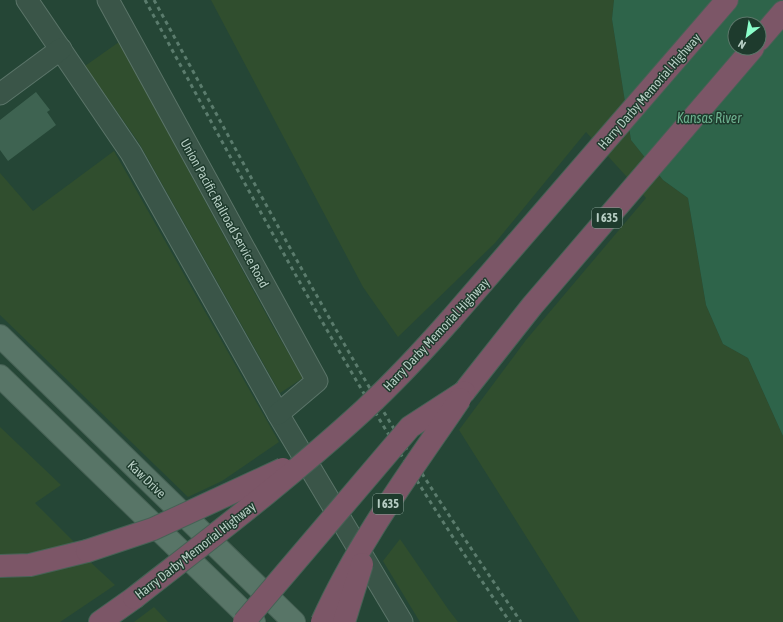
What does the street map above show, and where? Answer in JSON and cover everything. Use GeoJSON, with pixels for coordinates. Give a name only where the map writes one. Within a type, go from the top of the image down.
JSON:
{"type":"FeatureCollection","features":[{"type":"Feature","properties":{"kind":"highway","name":"Harry Darby Memorial Highway"},"geometry":{"type":"LineString","coordinates":[[100,622],[134,598],[224,528],[312,456],[364,409],[420,354],[508,255],[727,0]]}},
{"type":"Feature","properties":{"kind":"highway"},"geometry":{"type":"LineString","coordinates":[[767,31],[783,12]]}},
{"type":"Feature","properties":{"kind":"highway","name":"I 635"},"geometry":{"type":"LineString","coordinates":[[322,622],[333,598],[374,526],[464,392],[532,306],[745,56]]}},
{"type":"Feature","properties":{"kind":"highway"},"geometry":{"type":"LineString","coordinates":[[244,622],[410,427],[464,392]]}},
{"type":"Feature","properties":{"kind":"highway"},"geometry":{"type":"LineString","coordinates":[[0,566],[30,565],[87,551],[154,529],[312,456]]}},
{"type":"Feature","properties":{"kind":"highway"},"geometry":{"type":"LineString","coordinates":[[344,622],[374,526]]}},
{"type":"Feature","properties":{"kind":"main road","name":"Kaw Drive"},"geometry":{"type":"LineString","coordinates":[[0,336],[294,622]]}},
{"type":"Feature","properties":{"kind":"main road"},"geometry":{"type":"LineString","coordinates":[[0,376],[254,622]]}},
{"type":"Feature","properties":{"kind":"street"},"geometry":{"type":"LineString","coordinates":[[27,0],[131,153],[278,414],[402,622]]}},
{"type":"Feature","properties":{"kind":"street","name":"Union Pacific Railroad Service Road"},"geometry":{"type":"LineString","coordinates":[[108,0],[317,381],[278,414]]}},
{"type":"Feature","properties":{"kind":"street"},"geometry":{"type":"LineString","coordinates":[[0,94],[61,49]]}},
{"type":"Feature","properties":{"kind":"shaded area"},"geometry":{"type":"Polygon","coordinates":[[[211,0],[614,0],[612,19],[631,140],[663,180],[688,198],[706,305],[723,344],[748,358],[783,436],[783,622],[580,622],[459,430],[526,340],[646,198],[586,132],[495,243],[398,337],[363,287],[211,0]]]}},
{"type":"Feature","properties":{"kind":"shaded area"},"geometry":{"type":"Polygon","coordinates":[[[119,42],[272,325],[303,378],[280,393],[139,143],[85,66],[119,42]]]}},
{"type":"Feature","properties":{"kind":"shaded area"},"geometry":{"type":"Polygon","coordinates":[[[114,151],[279,442],[222,481],[188,497],[0,315],[0,173],[33,211],[114,151]]]}},
{"type":"Feature","properties":{"kind":"shaded area"},"geometry":{"type":"Polygon","coordinates":[[[0,427],[61,485],[35,503],[76,544],[0,557],[0,427]]]}},
{"type":"Feature","properties":{"kind":"shaded area"},"geometry":{"type":"Polygon","coordinates":[[[400,539],[458,622],[420,622],[383,561],[400,539]]]}},
{"type":"Feature","properties":{"kind":"shaded area"},"geometry":{"type":"Polygon","coordinates":[[[87,559],[115,585],[60,622],[0,622],[0,578],[9,578],[87,559]]]}},
{"type":"Feature","properties":{"kind":"shaded area"},"geometry":{"type":"Polygon","coordinates":[[[154,607],[168,622],[134,622],[154,607]]]}},
{"type":"Feature","properties":{"kind":"water","name":"Kansas River"},"geometry":{"type":"Polygon","coordinates":[[[614,0],[783,0],[783,436],[748,358],[723,344],[706,305],[688,198],[663,180],[631,140],[612,19],[614,0]]]}},
{"type":"Feature","properties":{"kind":"building"},"geometry":{"type":"Polygon","coordinates":[[[36,92],[50,110],[47,112],[56,125],[8,161],[0,150],[0,120],[36,92]]]}},
{"type":"Feature","properties":{"kind":"railway"},"geometry":{"type":"LineString","coordinates":[[145,0],[231,158],[364,394],[459,547],[510,622]]}},
{"type":"Feature","properties":{"kind":"railway"},"geometry":{"type":"LineString","coordinates":[[154,0],[298,263],[388,419],[453,521],[521,622]]}}]}
